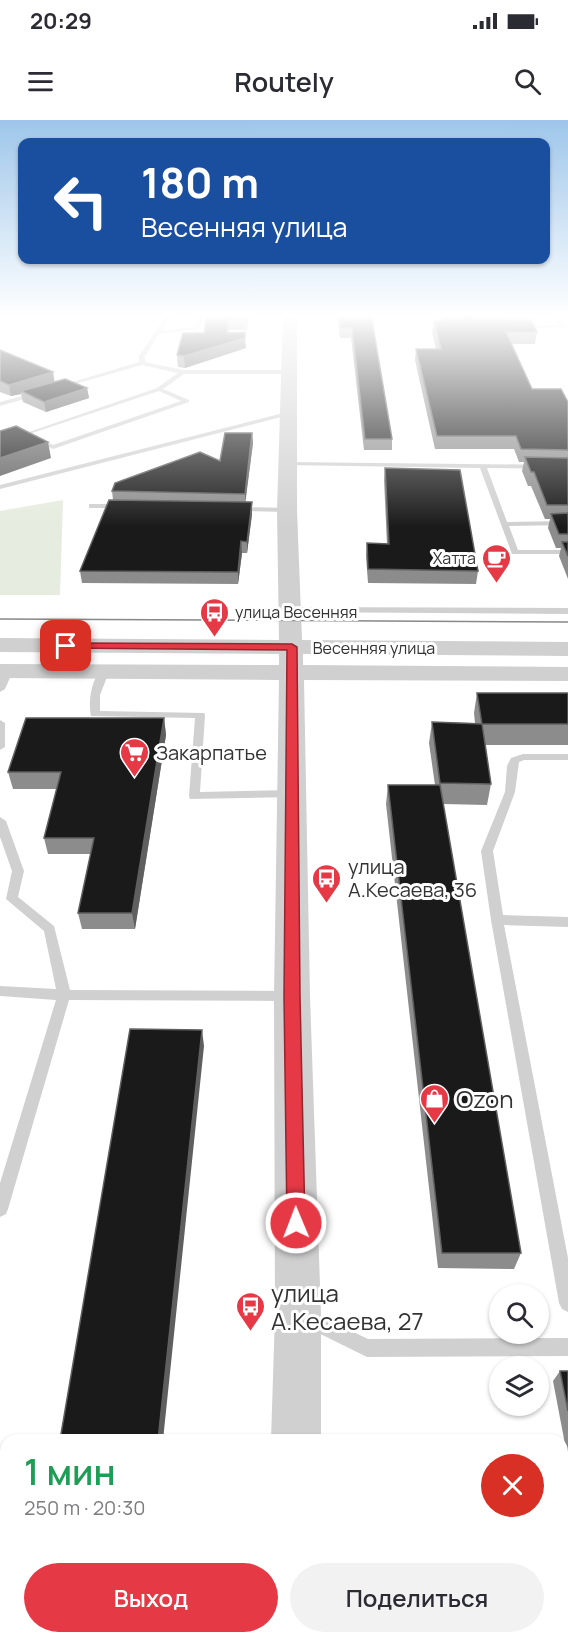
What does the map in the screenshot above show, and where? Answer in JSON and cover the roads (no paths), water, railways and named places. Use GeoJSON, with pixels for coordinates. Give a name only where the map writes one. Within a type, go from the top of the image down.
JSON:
{"type":"FeatureCollection","features":[{"type":"Feature","properties":{"kind":"street"},"geometry":{"type":"LineString","coordinates":[[288,385],[287,510],[291,610],[293,794],[292,996],[298,1314],[296,1434]]}},
{"type":"Feature","properties":{"kind":"street","name":"Весенняя улица"},"geometry":{"type":"LineString","coordinates":[[0,645],[568,674]]}},
{"type":"Feature","properties":{"kind":"street","name":"Весенняя улица"},"geometry":{"type":"LineString","coordinates":[[3,677],[292,660],[568,649]]}},
{"type":"Feature","properties":{"kind":"lane"},"geometry":{"type":"LineString","coordinates":[[55,389],[68,385]]}},
{"type":"Feature","properties":{"kind":"lane"},"geometry":{"type":"LineString","coordinates":[[17,438],[159,389],[164,385]]}},
{"type":"Feature","properties":{"kind":"lane"},"geometry":{"type":"LineString","coordinates":[[25,435],[53,447],[187,401],[159,389]]}},
{"type":"Feature","properties":{"kind":"lane"},"geometry":{"type":"LineString","coordinates":[[0,404],[44,392]]}},
{"type":"Feature","properties":{"kind":"lane"},"geometry":{"type":"LineString","coordinates":[[0,487],[287,414]]}},
{"type":"Feature","properties":{"kind":"lane"},"geometry":{"type":"LineString","coordinates":[[288,464],[568,467]]}},
{"type":"Feature","properties":{"kind":"lane"},"geometry":{"type":"LineString","coordinates":[[483,467],[515,552],[568,552]]}},
{"type":"Feature","properties":{"kind":"lane"},"geometry":{"type":"LineString","coordinates":[[92,506],[126,506]]}},
{"type":"Feature","properties":{"kind":"lane"},"geometry":{"type":"LineString","coordinates":[[228,508],[287,510]]}},
{"type":"Feature","properties":{"kind":"lane"},"geometry":{"type":"LineString","coordinates":[[505,524],[568,523]]}},
{"type":"Feature","properties":{"kind":"lane"},"geometry":{"type":"LineString","coordinates":[[291,610],[568,610]]}},
{"type":"Feature","properties":{"kind":"lane"},"geometry":{"type":"LineString","coordinates":[[104,672],[95,695],[95,714],[200,715],[194,796],[293,794]]}},
{"type":"Feature","properties":{"kind":"lane"},"geometry":{"type":"LineString","coordinates":[[0,723],[0,745]]}},
{"type":"Feature","properties":{"kind":"lane"},"geometry":{"type":"LineString","coordinates":[[568,757],[523,757],[515,760],[512,766],[510,792],[487,851],[497,920],[568,1303]]}},
{"type":"Feature","properties":{"kind":"lane"},"geometry":{"type":"LineString","coordinates":[[0,821],[18,871],[12,899],[50,928],[64,995],[0,1209]]}},
{"type":"Feature","properties":{"kind":"lane"},"geometry":{"type":"LineString","coordinates":[[497,920],[568,922]]}},
{"type":"Feature","properties":{"kind":"lane"},"geometry":{"type":"LineString","coordinates":[[0,991],[64,995],[292,996]]}},
{"type":"Feature","properties":{"kind":"lane"},"geometry":{"type":"LineString","coordinates":[[298,1314],[368,1348],[568,1347]]}},
{"type":"Feature","properties":{"kind":"tram line"},"geometry":{"type":"LineString","coordinates":[[0,619],[568,622]]}},
{"type":"Feature","properties":{"kind":"place","name":"Хатта"},"geometry":{"type":"Point","coordinates":[497,584]}},
{"type":"Feature","properties":{"kind":"place","name":"улица Весенняя"},"geometry":{"type":"Point","coordinates":[214,638]}},
{"type":"Feature","properties":{"kind":"place","name":"Закарпатье"},"geometry":{"type":"Point","coordinates":[135,778]}},
{"type":"Feature","properties":{"kind":"place","name":"улица А.Кесаева, 36"},"geometry":{"type":"Point","coordinates":[327,904]}},
{"type":"Feature","properties":{"kind":"place","name":"Ozon"},"geometry":{"type":"Point","coordinates":[435,1124]}},
{"type":"Feature","properties":{"kind":"place","name":"улица А.Кесаева, 27"},"geometry":{"type":"Point","coordinates":[250,1332]}}]}
